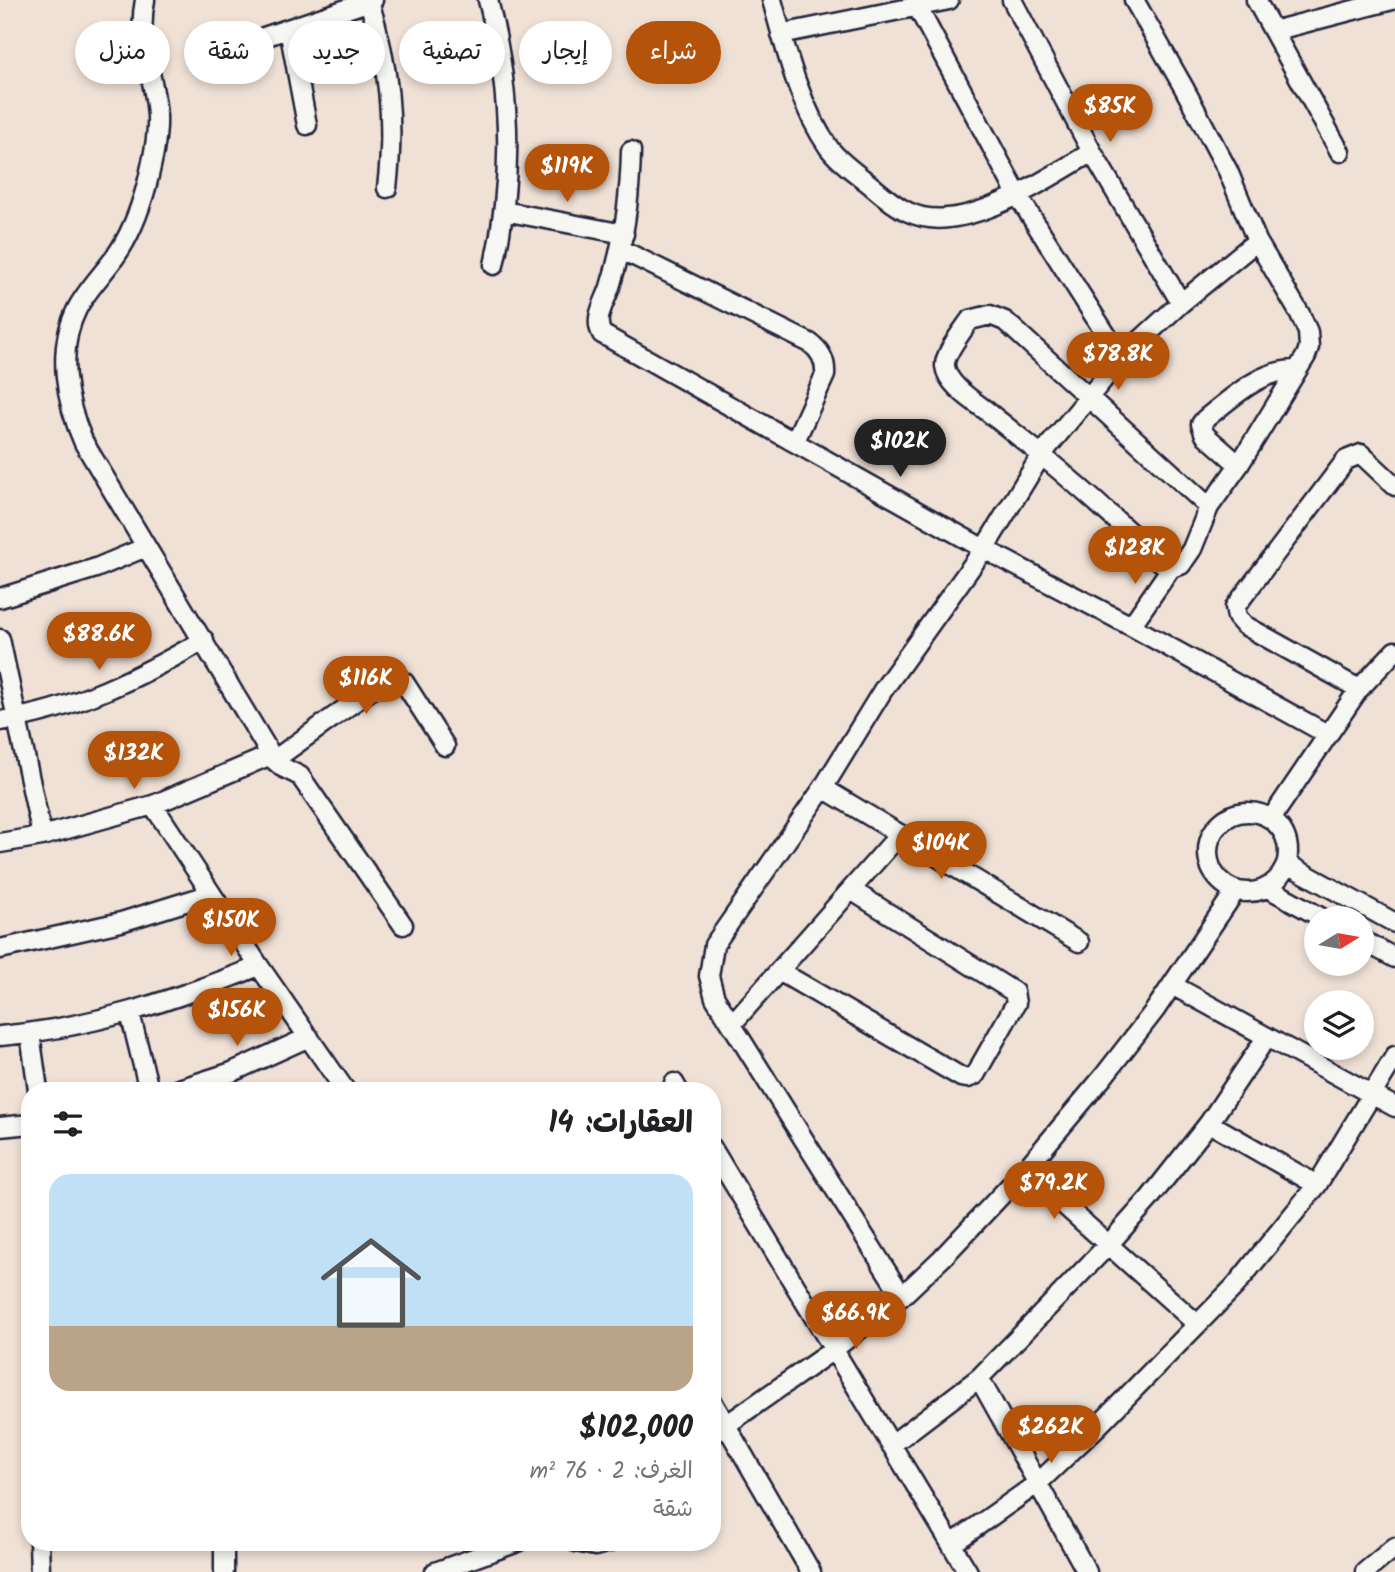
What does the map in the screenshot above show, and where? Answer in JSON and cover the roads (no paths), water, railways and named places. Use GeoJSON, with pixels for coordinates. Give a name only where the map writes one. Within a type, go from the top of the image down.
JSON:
{"type":"FeatureCollection","features":[{"type":"Feature","properties":{"kind":"street"},"geometry":{"type":"LineString","coordinates":[[145,0],[141,33],[157,115],[147,183],[130,234],[78,307],[70,325],[66,350],[72,417],[84,443],[273,758],[282,767],[300,776],[403,925]]}},
{"type":"Feature","properties":{"kind":"street"},"geometry":{"type":"LineString","coordinates":[[488,0],[500,50],[507,107],[507,177],[494,264]]}},
{"type":"Feature","properties":{"kind":"street"},"geometry":{"type":"LineString","coordinates":[[772,0],[808,113],[831,150],[898,209],[923,217],[949,218],[1018,196],[1092,152]]}},
{"type":"Feature","properties":{"kind":"street"},"geometry":{"type":"LineString","coordinates":[[781,34],[884,7],[918,8],[950,0]]}},
{"type":"Feature","properties":{"kind":"street"},"geometry":{"type":"LineString","coordinates":[[1012,0],[1092,152],[1181,303]]}},
{"type":"Feature","properties":{"kind":"street"},"geometry":{"type":"LineString","coordinates":[[1130,626],[1171,568],[1181,565],[1192,549],[1209,507],[1239,465],[1309,347],[1308,332],[1300,314],[1257,241],[1228,171],[1134,0]]}},
{"type":"Feature","properties":{"kind":"street"},"geometry":{"type":"LineString","coordinates":[[1256,0],[1340,152]]}},
{"type":"Feature","properties":{"kind":"street"},"geometry":{"type":"LineString","coordinates":[[1273,31],[1392,0]]}},
{"type":"Feature","properties":{"kind":"street"},"geometry":{"type":"LineString","coordinates":[[312,21],[371,1],[389,85],[391,142],[387,188]]}},
{"type":"Feature","properties":{"kind":"street"},"geometry":{"type":"LineString","coordinates":[[918,8],[1018,196],[1121,358]]}},
{"type":"Feature","properties":{"kind":"street"},"geometry":{"type":"LineString","coordinates":[[299,84],[307,125]]}},
{"type":"Feature","properties":{"kind":"street"},"geometry":{"type":"LineString","coordinates":[[631,151],[631,179],[622,242],[598,319],[602,334],[984,549],[1327,734]]}},
{"type":"Feature","properties":{"kind":"street"},"geometry":{"type":"LineString","coordinates":[[504,211],[622,242],[810,342],[825,363],[825,375],[795,441]]}},
{"type":"Feature","properties":{"kind":"street"},"geometry":{"type":"LineString","coordinates":[[902,1296],[715,998],[709,965],[713,945],[823,788],[883,690],[984,549],[1042,454],[1121,358],[1181,303],[1257,241]]}},
{"type":"Feature","properties":{"kind":"street"},"geometry":{"type":"LineString","coordinates":[[1171,568],[1161,562],[1042,454],[969,397],[948,375],[945,359],[970,320],[990,315],[1005,321],[1209,507]]}},
{"type":"Feature","properties":{"kind":"street"},"geometry":{"type":"LineString","coordinates":[[1239,465],[1205,435],[1201,424],[1243,390],[1268,374],[1281,370],[1297,370]]}},
{"type":"Feature","properties":{"kind":"street"},"geometry":{"type":"LineString","coordinates":[[1359,689],[1244,625],[1237,617],[1235,607],[1346,460],[1361,454],[1395,486]]}},
{"type":"Feature","properties":{"kind":"street"},"geometry":{"type":"LineString","coordinates":[[0,598],[96,568],[146,547]]}},
{"type":"Feature","properties":{"kind":"street"},"geometry":{"type":"LineString","coordinates":[[0,639],[8,719],[42,836]]}},
{"type":"Feature","properties":{"kind":"street"},"geometry":{"type":"LineString","coordinates":[[8,719],[83,700],[145,674],[204,640]]}},
{"type":"Feature","properties":{"kind":"street"},"geometry":{"type":"LineString","coordinates":[[1271,819],[1359,689],[1395,651]]}},
{"type":"Feature","properties":{"kind":"street"},"geometry":{"type":"LineString","coordinates":[[0,843],[42,836],[153,806],[273,758],[386,678],[393,676],[404,682],[445,746]]}},
{"type":"Feature","properties":{"kind":"street"},"geometry":{"type":"LineString","coordinates":[[823,788],[1079,942]]}},
{"type":"Feature","properties":{"kind":"street"},"geometry":{"type":"LineString","coordinates":[[153,806],[340,1082]]}},
{"type":"Feature","properties":{"kind":"street"},"geometry":{"type":"LineString","coordinates":[[1259,813],[1280,828],[1289,851],[1287,864],[1283,873],[1268,888],[1257,891],[1236,890],[1224,884],[1214,874],[1209,861],[1213,834],[1221,823],[1232,815],[1259,813]]}},
{"type":"Feature","properties":{"kind":"street"},"geometry":{"type":"LineString","coordinates":[[732,1024],[900,834]]}},
{"type":"Feature","properties":{"kind":"street"},"geometry":{"type":"LineString","coordinates":[[1287,864],[1395,923]]}},
{"type":"Feature","properties":{"kind":"street"},"geometry":{"type":"LineString","coordinates":[[1268,888],[1304,908]]}},
{"type":"Feature","properties":{"kind":"street"},"geometry":{"type":"LineString","coordinates":[[779,971],[961,1077],[975,1075],[1016,1003],[1014,992],[851,890]]}},
{"type":"Feature","properties":{"kind":"street"},"geometry":{"type":"LineString","coordinates":[[721,1430],[833,1350],[902,1296],[942,1258],[1024,1170],[1103,1077],[1172,985],[1236,890]]}},
{"type":"Feature","properties":{"kind":"street"},"geometry":{"type":"LineString","coordinates":[[0,949],[121,922],[211,894]]}},
{"type":"Feature","properties":{"kind":"street"},"geometry":{"type":"LineString","coordinates":[[1374,947],[1395,958]]}},
{"type":"Feature","properties":{"kind":"street"},"geometry":{"type":"LineString","coordinates":[[0,1037],[30,1034],[130,1013],[195,992],[259,966]]}},
{"type":"Feature","properties":{"kind":"street"},"geometry":{"type":"LineString","coordinates":[[1172,985],[1395,1107]]}},
{"type":"Feature","properties":{"kind":"street"},"geometry":{"type":"LineString","coordinates":[[130,1013],[147,1082]]}},
{"type":"Feature","properties":{"kind":"street"},"geometry":{"type":"LineString","coordinates":[[30,1034],[37,1082]]}},
{"type":"Feature","properties":{"kind":"street"},"geometry":{"type":"LineString","coordinates":[[201,1082],[232,1072],[309,1037]]}},
{"type":"Feature","properties":{"kind":"street"},"geometry":{"type":"LineString","coordinates":[[891,1445],[979,1378],[1109,1244],[1149,1199],[1209,1123],[1266,1038]]}},
{"type":"Feature","properties":{"kind":"street"},"geometry":{"type":"LineString","coordinates":[[952,1545],[1038,1483],[1149,1375],[1235,1286],[1317,1185],[1395,1056]]}},
{"type":"Feature","properties":{"kind":"street"},"geometry":{"type":"LineString","coordinates":[[1209,1123],[1317,1185]]}},
{"type":"Feature","properties":{"kind":"street"},"geometry":{"type":"LineString","coordinates":[[0,1127],[21,1125]]}},
{"type":"Feature","properties":{"kind":"street"},"geometry":{"type":"LineString","coordinates":[[721,1163],[968,1572]]}},
{"type":"Feature","properties":{"kind":"street"},"geometry":{"type":"LineString","coordinates":[[1024,1170],[1196,1324]]}},
{"type":"Feature","properties":{"kind":"street"},"geometry":{"type":"LineString","coordinates":[[979,1378],[1087,1572]]}},
{"type":"Feature","properties":{"kind":"street"},"geometry":{"type":"LineString","coordinates":[[721,1433],[811,1572]]}},
{"type":"Feature","properties":{"kind":"street"},"geometry":{"type":"LineString","coordinates":[[1365,1572],[1395,1547]]}},
{"type":"Feature","properties":{"kind":"street"},"geometry":{"type":"LineString","coordinates":[[39,1551],[40,1572]]}},
{"type":"Feature","properties":{"kind":"street"},"geometry":{"type":"LineString","coordinates":[[224,1551],[224,1572]]}},
{"type":"Feature","properties":{"kind":"street"},"geometry":{"type":"LineString","coordinates":[[435,1572],[491,1551]]}}]}
